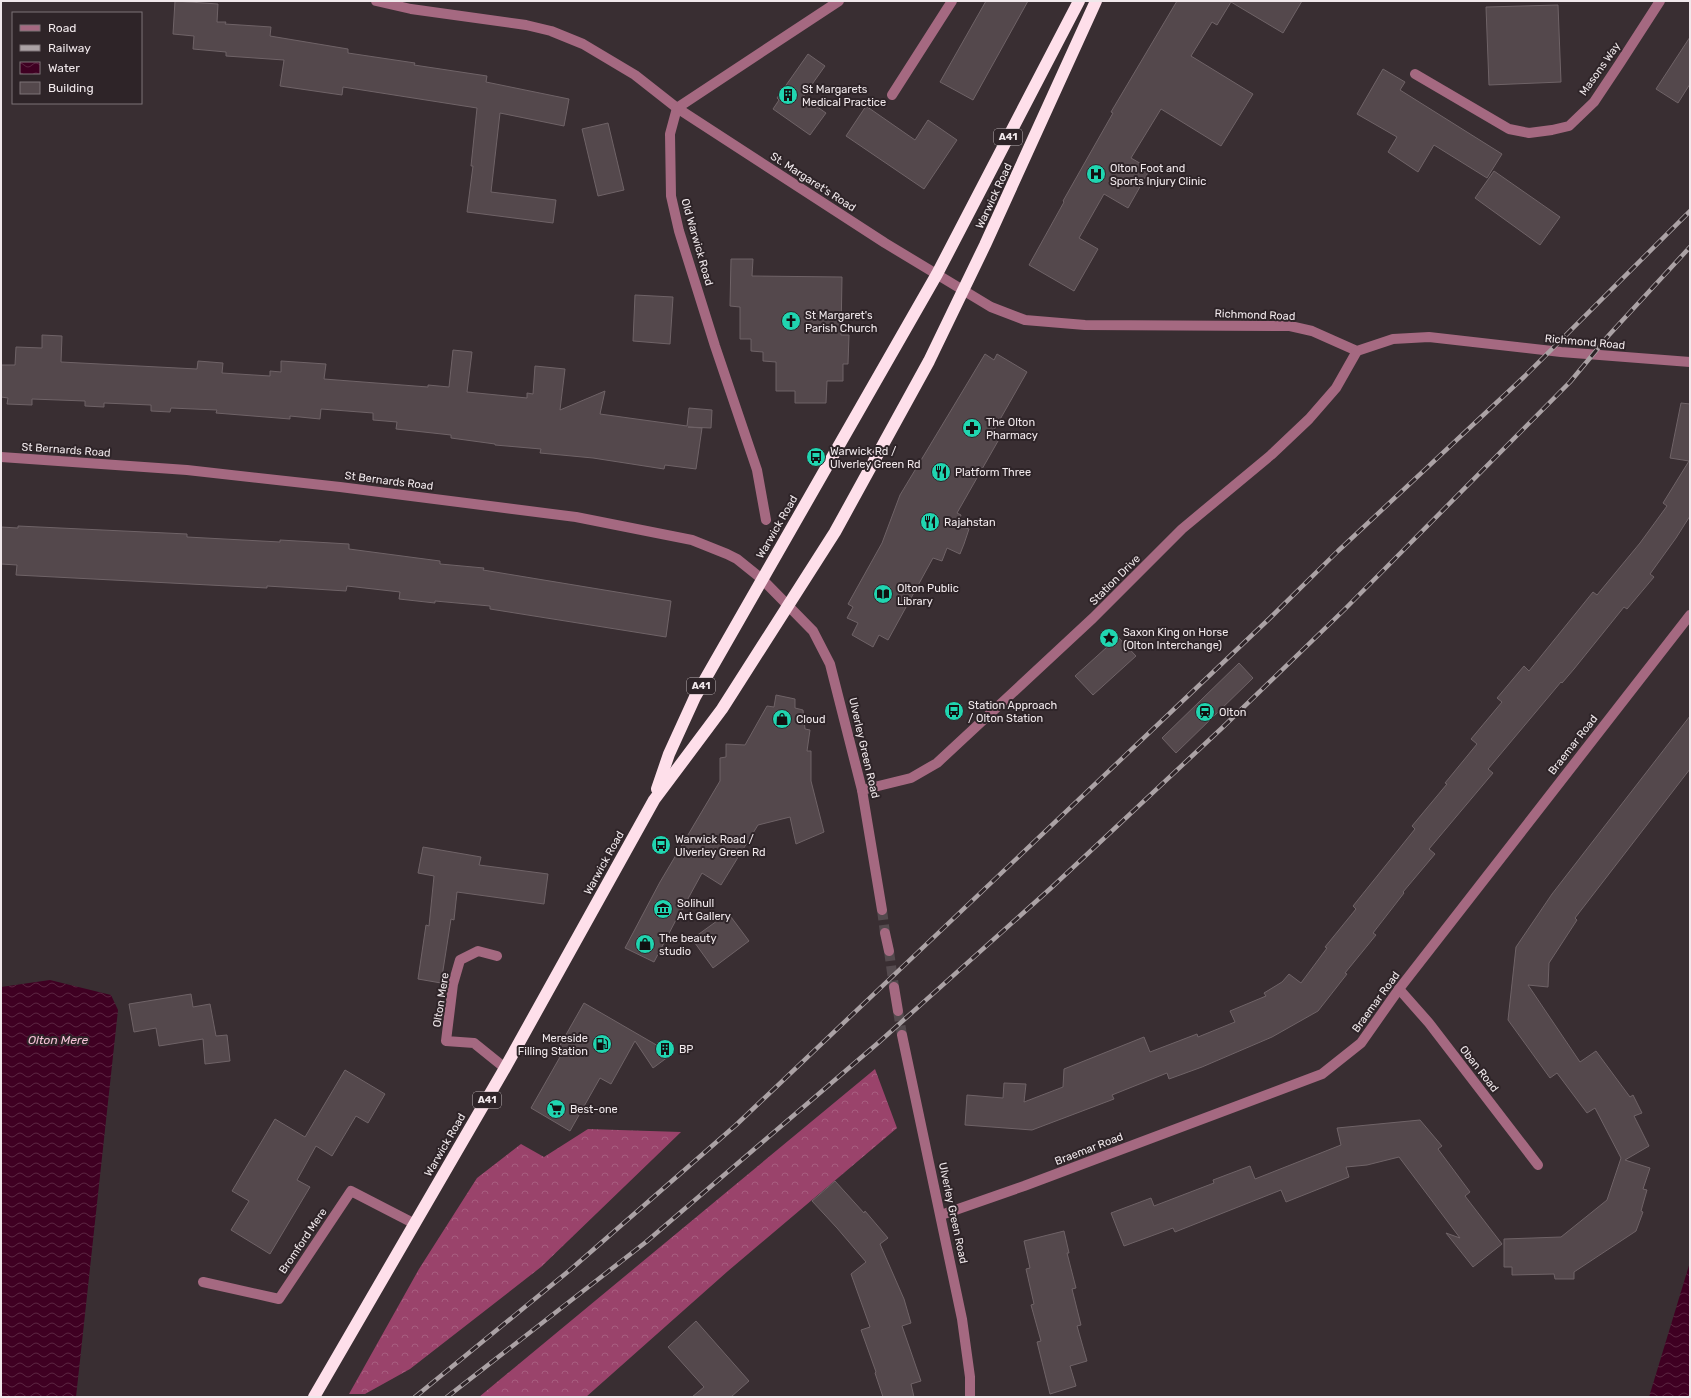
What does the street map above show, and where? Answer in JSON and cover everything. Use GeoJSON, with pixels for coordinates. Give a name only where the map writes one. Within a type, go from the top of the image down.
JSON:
{"type":"FeatureCollection","features":[{"type":"Feature","properties":{"kind":"highway","name":"Warwick Road"},"geometry":{"type":"LineString","coordinates":[[654,800],[669,754],[695,697],[720,656],[762,579],[938,274],[1079,1]]}},
{"type":"Feature","properties":{"kind":"highway","name":"Warwick Road"},"geometry":{"type":"LineString","coordinates":[[314,1397],[505,1068],[654,800],[722,709],[835,532],[929,361],[963,291],[1096,1]]}},
{"type":"Feature","properties":{"kind":"street","name":"St. Margaret's Road"},"geometry":{"type":"LineString","coordinates":[[376,1],[411,10],[526,25],[551,30],[583,44],[635,75],[677,108],[885,243],[938,274]]}},
{"type":"Feature","properties":{"kind":"street"},"geometry":{"type":"LineString","coordinates":[[677,108],[839,1]]}},
{"type":"Feature","properties":{"kind":"street"},"geometry":{"type":"LineString","coordinates":[[892,95],[952,1]]}},
{"type":"Feature","properties":{"kind":"street","name":"Masons Way"},"geometry":{"type":"LineString","coordinates":[[1415,74],[1509,129],[1529,132],[1552,130],[1570,126],[1594,102],[1660,1]]}},
{"type":"Feature","properties":{"kind":"street","name":"Old Warwick Road"},"geometry":{"type":"LineString","coordinates":[[677,108],[670,134],[672,196],[679,231],[710,331],[757,470],[766,520]]}},
{"type":"Feature","properties":{"kind":"street"},"geometry":{"type":"LineString","coordinates":[[938,274],[963,291]]}},
{"type":"Feature","properties":{"kind":"street","name":"Richmond Road"},"geometry":{"type":"LineString","coordinates":[[963,291],[991,307],[1024,320],[1085,324],[1290,326],[1312,332],[1357,351],[1393,339],[1429,337],[1561,352],[1690,362]]}},
{"type":"Feature","properties":{"kind":"street","name":"Station Drive"},"geometry":{"type":"LineString","coordinates":[[862,790],[911,778],[937,763],[1093,618],[1182,529],[1270,455],[1309,419],[1336,388],[1357,351]]}},
{"type":"Feature","properties":{"kind":"street","name":"St Bernards Road"},"geometry":{"type":"LineString","coordinates":[[1,457],[187,470],[340,487],[576,517],[692,540],[737,559],[762,579],[788,605]]}},
{"type":"Feature","properties":{"kind":"street","name":"Ulverley Green Road"},"geometry":{"type":"LineString","coordinates":[[788,605],[813,631],[830,664],[862,790],[882,910]]}},
{"type":"Feature","properties":{"kind":"street","name":"Braemar Road"},"geometry":{"type":"LineString","coordinates":[[941,1215],[1024,1186],[1322,1074],[1361,1043],[1399,989],[1690,615]]}},
{"type":"Feature","properties":{"kind":"street"},"geometry":{"type":"LineString","coordinates":[[885,933],[888,951]]}},
{"type":"Feature","properties":{"kind":"street","name":"Olton Mere"},"geometry":{"type":"LineString","coordinates":[[497,956],[478,951],[460,960],[453,984],[446,1040],[474,1043],[505,1068]]}},
{"type":"Feature","properties":{"kind":"street"},"geometry":{"type":"LineString","coordinates":[[894,987],[898,1011]]}},
{"type":"Feature","properties":{"kind":"street","name":"Oban Road"},"geometry":{"type":"LineString","coordinates":[[1399,989],[1428,1023],[1538,1164]]}},
{"type":"Feature","properties":{"kind":"street","name":"Ulverley Green Road"},"geometry":{"type":"LineString","coordinates":[[902,1036],[962,1319],[970,1377],[970,1397]]}},
{"type":"Feature","properties":{"kind":"street","name":"Bromford Mere"},"geometry":{"type":"LineString","coordinates":[[203,1282],[279,1299],[351,1191],[415,1224]]}},
{"type":"Feature","properties":{"kind":"green space"},"geometry":{"type":"Polygon","coordinates":[[[875,1069],[897,1128],[728,1271],[586,1397],[479,1397],[875,1069]]]}},
{"type":"Feature","properties":{"kind":"green space"},"geometry":{"type":"Polygon","coordinates":[[[588,1129],[681,1132],[541,1267],[410,1369],[365,1394],[349,1394],[419,1269],[477,1178],[521,1144],[544,1157],[588,1129]]]}},
{"type":"Feature","properties":{"kind":"water","name":"Olton Mere"},"geometry":{"type":"Polygon","coordinates":[[[50,980],[111,995],[118,1010],[76,1397],[1,1397],[1,987],[50,980]]]}},
{"type":"Feature","properties":{"kind":"water"},"geometry":{"type":"Polygon","coordinates":[[[1690,1262],[1690,1397],[1649,1397],[1690,1262]]]}},
{"type":"Feature","properties":{"kind":"building"},"geometry":{"type":"Polygon","coordinates":[[[175,1],[218,4],[217,22],[226,22],[225,24],[271,27],[270,36],[348,49],[348,53],[487,76],[486,82],[569,99],[564,126],[500,113],[491,192],[556,200],[553,223],[467,212],[473,166],[471,166],[477,108],[343,87],[342,95],[280,86],[284,60],[226,56],[226,52],[193,49],[194,36],[173,34],[175,1]]]}},
{"type":"Feature","properties":{"kind":"building"},"geometry":{"type":"Polygon","coordinates":[[[986,1],[1028,1],[973,100],[940,82],[986,1]]]}},
{"type":"Feature","properties":{"kind":"building"},"geometry":{"type":"Polygon","coordinates":[[[1177,1],[1302,1],[1283,33],[1231,2],[1217,25],[1212,22],[1191,56],[1253,94],[1221,146],[1161,109],[1131,158],[1150,169],[1128,208],[1104,194],[1079,238],[1098,249],[1074,291],[1029,265],[1113,113],[1111,112],[1177,1]]]}},
{"type":"Feature","properties":{"kind":"building"},"geometry":{"type":"Polygon","coordinates":[[[1558,5],[1561,82],[1489,85],[1486,7],[1558,5]]]}},
{"type":"Feature","properties":{"kind":"building"},"geometry":{"type":"Polygon","coordinates":[[[1690,37],[1690,84],[1678,103],[1656,89],[1690,37]]]}},
{"type":"Feature","properties":{"kind":"building","name":"St Margarets Medical Practice"},"geometry":{"type":"Polygon","coordinates":[[[808,54],[825,66],[803,97],[826,113],[810,135],[773,109],[779,100],[777,98],[808,54]]]}},
{"type":"Feature","properties":{"kind":"building"},"geometry":{"type":"Polygon","coordinates":[[[1383,69],[1405,82],[1400,90],[1502,154],[1487,178],[1434,145],[1418,172],[1388,152],[1397,137],[1357,114],[1383,69]]]}},
{"type":"Feature","properties":{"kind":"building"},"geometry":{"type":"Polygon","coordinates":[[[866,106],[915,140],[928,120],[957,140],[924,189],[846,136],[866,106]]]}},
{"type":"Feature","properties":{"kind":"building"},"geometry":{"type":"Polygon","coordinates":[[[608,123],[624,190],[598,196],[582,129],[608,123]]]}},
{"type":"Feature","properties":{"kind":"building"},"geometry":{"type":"Polygon","coordinates":[[[1494,171],[1560,217],[1540,245],[1475,198],[1494,171]]]}},
{"type":"Feature","properties":{"kind":"building","name":"St Margaret's Parish Church"},"geometry":{"type":"Polygon","coordinates":[[[731,259],[753,259],[752,276],[842,277],[841,335],[849,335],[848,364],[843,364],[843,381],[827,381],[826,403],[795,403],[795,391],[776,391],[776,362],[763,361],[763,352],[751,351],[751,339],[740,339],[740,307],[730,306],[731,259]]]}},
{"type":"Feature","properties":{"kind":"building"},"geometry":{"type":"Polygon","coordinates":[[[635,295],[673,297],[670,344],[633,341],[635,295]]]}},
{"type":"Feature","properties":{"kind":"building"},"geometry":{"type":"Polygon","coordinates":[[[42,335],[62,336],[61,362],[197,369],[198,361],[223,363],[222,373],[270,376],[270,371],[281,372],[281,361],[326,364],[324,379],[428,387],[428,385],[449,387],[453,350],[472,352],[467,392],[527,398],[527,393],[533,394],[535,366],[565,369],[560,410],[605,391],[600,414],[687,426],[689,408],[712,410],[711,428],[688,427],[702,428],[696,469],[665,465],[664,469],[593,458],[540,453],[541,449],[495,445],[451,438],[451,435],[396,429],[397,422],[373,420],[373,413],[321,409],[320,419],[290,416],[290,419],[216,413],[217,410],[171,408],[170,412],[151,411],[151,405],[104,403],[104,407],[85,406],[85,401],[32,399],[32,405],[7,404],[8,398],[1,397],[1,365],[15,365],[16,347],[42,348],[42,335]]]}},
{"type":"Feature","properties":{"kind":"building"},"geometry":{"type":"Polygon","coordinates":[[[985,354],[994,360],[997,354],[1027,372],[994,430],[1002,434],[957,513],[961,515],[958,525],[969,529],[964,544],[960,554],[947,548],[942,561],[933,558],[888,640],[879,635],[873,647],[852,635],[858,623],[847,618],[853,607],[848,604],[882,543],[900,495],[985,354]]]}},
{"type":"Feature","properties":{"kind":"building"},"geometry":{"type":"Polygon","coordinates":[[[1681,403],[1690,404],[1690,516],[1650,574],[1654,577],[1627,609],[1624,607],[1574,669],[1562,683],[1561,682],[1488,769],[1493,773],[1429,849],[1435,854],[1403,892],[1404,893],[1373,933],[1376,935],[1345,973],[1347,974],[1318,1011],[1272,1037],[1202,1067],[1169,1079],[1167,1073],[1112,1095],[1114,1099],[1032,1130],[965,1125],[967,1095],[1003,1098],[1004,1083],[1026,1084],[1024,1102],[1063,1087],[1064,1069],[1144,1037],[1150,1052],[1197,1034],[1198,1037],[1235,1022],[1230,1011],[1266,996],[1264,993],[1282,982],[1289,974],[1301,983],[1327,948],[1325,947],[1356,909],[1353,906],[1415,829],[1412,826],[1447,784],[1445,783],[1477,744],[1471,739],[1502,702],[1497,698],[1524,666],[1529,671],[1593,592],[1597,595],[1640,543],[1667,506],[1663,503],[1689,461],[1670,458],[1681,403]]]}},
{"type":"Feature","properties":{"kind":"building"},"geometry":{"type":"Polygon","coordinates":[[[18,526],[187,534],[187,537],[349,544],[349,549],[440,561],[440,564],[484,568],[483,570],[671,601],[666,637],[490,609],[490,606],[435,601],[435,603],[399,599],[400,592],[347,586],[346,591],[16,575],[17,565],[1,564],[1,527],[18,528],[18,526]]]}},
{"type":"Feature","properties":{"kind":"building"},"geometry":{"type":"Polygon","coordinates":[[[1118,637],[1136,656],[1093,695],[1075,676],[1118,637]]]}},
{"type":"Feature","properties":{"kind":"building"},"geometry":{"type":"Polygon","coordinates":[[[1239,663],[1253,678],[1176,753],[1162,738],[1239,663]]]}},
{"type":"Feature","properties":{"kind":"building"},"geometry":{"type":"Polygon","coordinates":[[[776,695],[795,699],[795,708],[803,710],[805,729],[810,730],[807,751],[811,751],[811,781],[824,832],[796,844],[790,817],[758,825],[721,885],[702,873],[654,962],[625,948],[660,882],[720,781],[720,758],[726,757],[726,744],[745,745],[767,706],[774,707],[776,695]]]}},
{"type":"Feature","properties":{"kind":"building"},"geometry":{"type":"Polygon","coordinates":[[[1690,716],[1690,769],[1575,918],[1577,920],[1549,963],[1548,987],[1528,985],[1580,1062],[1596,1051],[1630,1097],[1633,1095],[1642,1113],[1634,1116],[1649,1146],[1625,1160],[1650,1168],[1643,1189],[1647,1190],[1641,1211],[1643,1212],[1636,1231],[1574,1272],[1574,1279],[1555,1279],[1554,1274],[1512,1275],[1512,1267],[1504,1267],[1504,1239],[1561,1237],[1607,1200],[1621,1158],[1595,1108],[1587,1113],[1557,1073],[1550,1078],[1508,1020],[1516,947],[1552,894],[1690,716]]]}},
{"type":"Feature","properties":{"kind":"building"},"geometry":{"type":"Polygon","coordinates":[[[423,847],[481,857],[479,865],[548,874],[544,904],[457,892],[454,920],[451,919],[441,983],[418,979],[426,925],[429,926],[434,876],[418,873],[423,847]]]}},
{"type":"Feature","properties":{"kind":"building"},"geometry":{"type":"Polygon","coordinates":[[[728,913],[749,941],[713,968],[692,939],[728,913]]]}},
{"type":"Feature","properties":{"kind":"building"},"geometry":{"type":"Polygon","coordinates":[[[191,994],[193,1007],[210,1004],[216,1036],[227,1035],[230,1061],[205,1064],[203,1039],[159,1046],[156,1028],[134,1032],[129,1004],[191,994]]]}},
{"type":"Feature","properties":{"kind":"building"},"geometry":{"type":"Polygon","coordinates":[[[584,1003],[672,1054],[653,1068],[635,1041],[611,1084],[600,1078],[570,1131],[531,1108],[560,1057],[555,1054],[584,1003]]]}},
{"type":"Feature","properties":{"kind":"building"},"geometry":{"type":"Polygon","coordinates":[[[345,1070],[385,1094],[368,1123],[356,1116],[332,1156],[316,1146],[297,1180],[310,1187],[270,1254],[231,1230],[249,1201],[232,1191],[275,1119],[305,1137],[345,1070]]]}},
{"type":"Feature","properties":{"kind":"building"},"geometry":{"type":"Polygon","coordinates":[[[1420,1120],[1442,1146],[1438,1149],[1470,1192],[1465,1196],[1502,1244],[1473,1267],[1446,1233],[1460,1238],[1399,1157],[1367,1165],[1346,1167],[1349,1177],[1286,1202],[1281,1190],[1175,1232],[1173,1228],[1124,1246],[1111,1213],[1151,1198],[1154,1206],[1214,1183],[1213,1180],[1250,1166],[1255,1179],[1341,1145],[1337,1128],[1420,1120]]]}},
{"type":"Feature","properties":{"kind":"building"},"geometry":{"type":"Polygon","coordinates":[[[835,1181],[864,1213],[865,1211],[888,1238],[880,1244],[904,1299],[911,1323],[902,1326],[921,1381],[911,1384],[914,1397],[883,1397],[861,1330],[870,1327],[851,1274],[866,1262],[812,1201],[835,1181]]]}},
{"type":"Feature","properties":{"kind":"building"},"geometry":{"type":"Polygon","coordinates":[[[1064,1231],[1069,1253],[1067,1253],[1076,1288],[1072,1289],[1081,1325],[1077,1326],[1087,1361],[1070,1366],[1076,1386],[1050,1394],[1037,1342],[1041,1341],[1031,1305],[1034,1304],[1026,1269],[1030,1268],[1024,1241],[1064,1231]]]}},
{"type":"Feature","properties":{"kind":"building"},"geometry":{"type":"Polygon","coordinates":[[[696,1321],[749,1381],[731,1397],[692,1397],[704,1387],[668,1347],[696,1321]]]}},
{"type":"Feature","properties":{"kind":"tunnel"},"geometry":{"type":"LineString","coordinates":[[882,910],[885,933]]}},
{"type":"Feature","properties":{"kind":"tunnel"},"geometry":{"type":"LineString","coordinates":[[889,951],[894,987]]}},
{"type":"Feature","properties":{"kind":"tunnel"},"geometry":{"type":"LineString","coordinates":[[898,1011],[902,1035]]}},
{"type":"Feature","properties":{"kind":"railway"},"geometry":{"type":"LineString","coordinates":[[415,1397],[570,1270],[736,1125],[1270,618],[1338,551],[1525,376],[1690,211]]}},
{"type":"Feature","properties":{"kind":"railway"},"geometry":{"type":"LineString","coordinates":[[447,1397],[646,1242],[878,1043],[1051,888],[1223,727],[1345,609],[1570,382],[1609,335],[1690,247]]}},
{"type":"Feature","properties":{"kind":"place","name":"St Margarets Medical Practice"},"geometry":{"type":"Point","coordinates":[788,95]}},
{"type":"Feature","properties":{"kind":"place","name":"Olton Foot and Sports Injury Clinic"},"geometry":{"type":"Point","coordinates":[1096,174]}},
{"type":"Feature","properties":{"kind":"place","name":"St Margaret's Parish Church"},"geometry":{"type":"Point","coordinates":[791,321]}},
{"type":"Feature","properties":{"kind":"place","name":"The Olton Pharmacy"},"geometry":{"type":"Point","coordinates":[972,428]}},
{"type":"Feature","properties":{"kind":"place","name":"Warwick Rd / Ulverley Green Rd"},"geometry":{"type":"Point","coordinates":[816,457]}},
{"type":"Feature","properties":{"kind":"place","name":"Platform Three"},"geometry":{"type":"Point","coordinates":[941,472]}},
{"type":"Feature","properties":{"kind":"place","name":"Rajahstan"},"geometry":{"type":"Point","coordinates":[930,522]}},
{"type":"Feature","properties":{"kind":"place","name":"Olton Public Library"},"geometry":{"type":"Point","coordinates":[883,594]}},
{"type":"Feature","properties":{"kind":"place","name":"Saxon King on Horse (Olton Interchange)"},"geometry":{"type":"Point","coordinates":[1109,638]}},
{"type":"Feature","properties":{"kind":"place","name":"Station Approach / Olton Station"},"geometry":{"type":"Point","coordinates":[954,711]}},
{"type":"Feature","properties":{"kind":"place","name":"Olton"},"geometry":{"type":"Point","coordinates":[1205,712]}},
{"type":"Feature","properties":{"kind":"place","name":"Cloud"},"geometry":{"type":"Point","coordinates":[782,719]}},
{"type":"Feature","properties":{"kind":"place","name":"Warwick Road / Ulverley Green Rd"},"geometry":{"type":"Point","coordinates":[661,845]}},
{"type":"Feature","properties":{"kind":"place","name":"Solihull Art Gallery"},"geometry":{"type":"Point","coordinates":[663,909]}},
{"type":"Feature","properties":{"kind":"place","name":"The beauty studio"},"geometry":{"type":"Point","coordinates":[645,944]}},
{"type":"Feature","properties":{"kind":"place","name":"Mereside Filling Station"},"geometry":{"type":"Point","coordinates":[602,1044]}},
{"type":"Feature","properties":{"kind":"place","name":"BP"},"geometry":{"type":"Point","coordinates":[665,1049]}},
{"type":"Feature","properties":{"kind":"place","name":"Best-one"},"geometry":{"type":"Point","coordinates":[556,1109]}}]}
